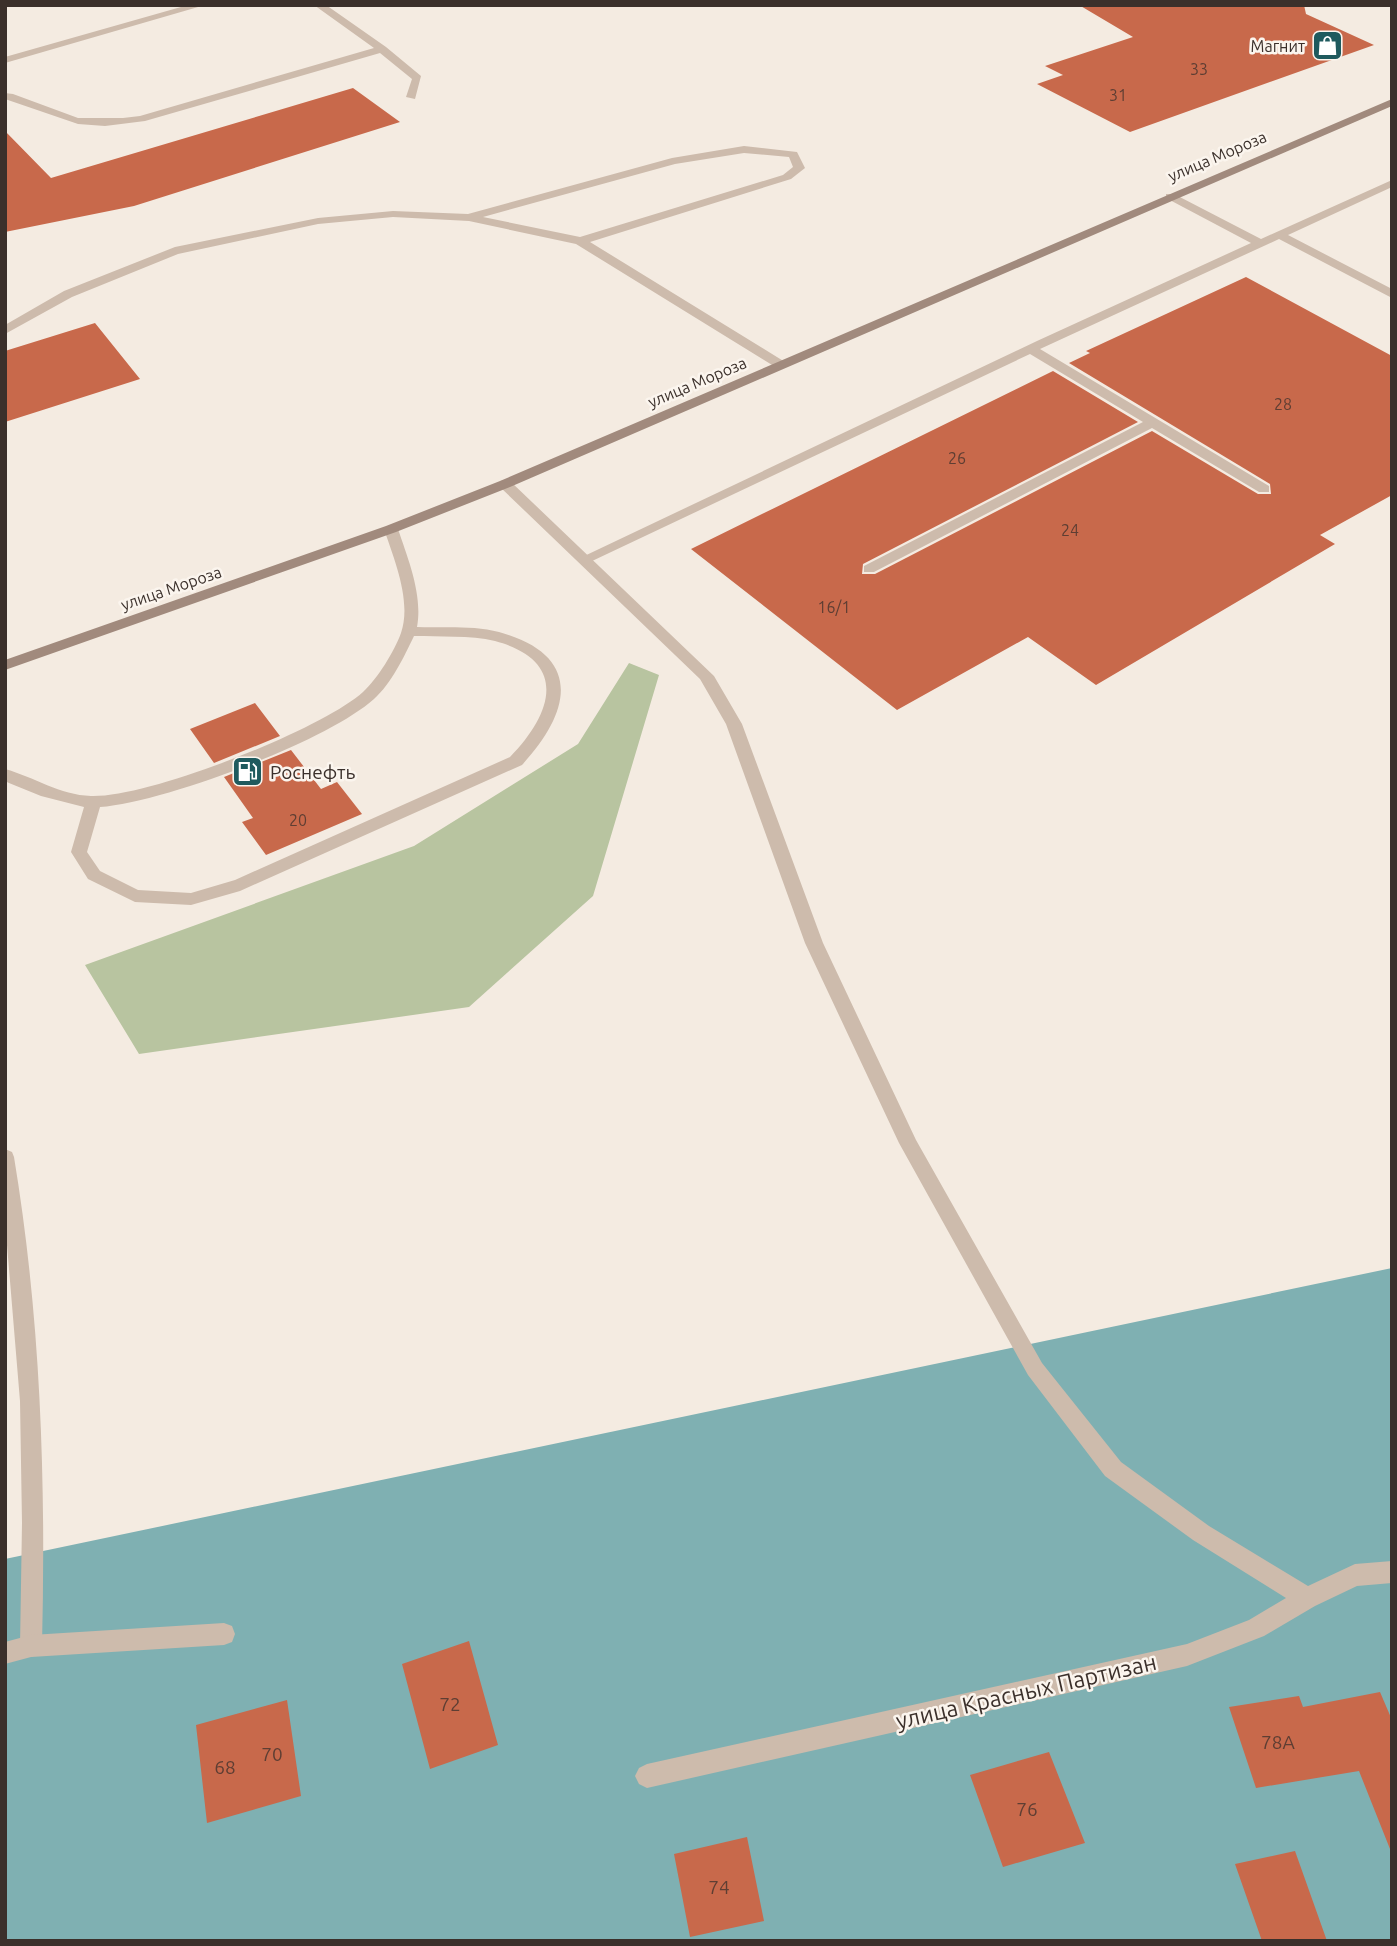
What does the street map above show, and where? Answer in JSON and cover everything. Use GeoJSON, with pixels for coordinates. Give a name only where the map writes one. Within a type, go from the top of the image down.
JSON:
{"type":"FeatureCollection","features":[{"type":"Feature","properties":{"kind":"main road","name":"улица Мороза"},"geometry":{"type":"LineString","coordinates":[[5,665],[391,529],[505,484],[1392,102]]}},
{"type":"Feature","properties":{"kind":"street"},"geometry":{"type":"LineString","coordinates":[[5,60],[200,5]]}},
{"type":"Feature","properties":{"kind":"street"},"geometry":{"type":"LineString","coordinates":[[319,5],[382,49],[417,78],[411,97]]}},
{"type":"Feature","properties":{"kind":"street"},"geometry":{"type":"LineString","coordinates":[[5,96],[16,97],[68,119],[101,125],[141,119],[382,49]]}},
{"type":"Feature","properties":{"kind":"street"},"geometry":{"type":"LineString","coordinates":[[469,218],[677,160],[737,148],[768,148],[793,154],[799,168],[788,177],[580,241]]}},
{"type":"Feature","properties":{"kind":"street"},"geometry":{"type":"LineString","coordinates":[[585,559],[1392,183]]}},
{"type":"Feature","properties":{"kind":"street"},"geometry":{"type":"LineString","coordinates":[[1170,196],[1260,243]]}},
{"type":"Feature","properties":{"kind":"street"},"geometry":{"type":"LineString","coordinates":[[5,330],[68,294],[175,251],[318,221],[393,214],[469,218],[580,241],[781,365]]}},
{"type":"Feature","properties":{"kind":"street"},"geometry":{"type":"LineString","coordinates":[[1279,235],[1392,294]]}},
{"type":"Feature","properties":{"kind":"street"},"geometry":{"type":"LineString","coordinates":[[1031,349],[1264,489]]}},
{"type":"Feature","properties":{"kind":"street"},"geometry":{"type":"LineString","coordinates":[[869,569],[1153,422]]}},
{"type":"Feature","properties":{"kind":"street"},"geometry":{"type":"LineString","coordinates":[[505,484],[706,676],[734,724],[820,956],[908,1143],[1035,1369],[1113,1469],[1200,1533],[1307,1598]]}},
{"type":"Feature","properties":{"kind":"street"},"geometry":{"type":"LineString","coordinates":[[5,774],[27,785],[93,803],[168,788],[314,730],[369,696],[409,631],[407,575],[391,529]]}},
{"type":"Feature","properties":{"kind":"street"},"geometry":{"type":"LineString","coordinates":[[93,803],[79,852],[94,875],[135,896],[191,899],[240,884],[516,761],[535,741],[556,693],[552,671],[526,648],[495,636],[409,631]]}},
{"type":"Feature","properties":{"kind":"street"},"geometry":{"type":"LineString","coordinates":[[5,1157],[31,1366],[35,1512],[31,1646]]}},
{"type":"Feature","properties":{"kind":"street","name":"улица Красных Партизан"},"geometry":{"type":"LineString","coordinates":[[647,1776],[1188,1654],[1256,1628],[1307,1598],[1355,1575],[1392,1572]]}},
{"type":"Feature","properties":{"kind":"street"},"geometry":{"type":"LineString","coordinates":[[5,1653],[31,1646],[224,1634]]}},
{"type":"Feature","properties":{"kind":"green space"},"geometry":{"type":"Polygon","coordinates":[[[629,663],[659,675],[593,896],[469,1007],[139,1054],[85,965],[414,846],[578,744],[629,663]]]}},
{"type":"Feature","properties":{"kind":"water"},"geometry":{"type":"Polygon","coordinates":[[[1392,1268],[1392,1941],[5,1941],[5,1559],[1392,1268]]]}},
{"type":"Feature","properties":{"kind":"building"},"geometry":{"type":"Polygon","coordinates":[[[1079,5],[1304,5],[1306,14],[1374,45],[1130,132],[1037,84],[1063,75],[1045,66],[1133,37],[1079,5]]]}},
{"type":"Feature","properties":{"kind":"building"},"geometry":{"type":"Polygon","coordinates":[[[353,88],[400,122],[134,206],[5,232],[5,131],[51,178],[353,88]]]}},
{"type":"Feature","properties":{"kind":"building"},"geometry":{"type":"Polygon","coordinates":[[[1246,277],[1392,356],[1392,495],[1320,535],[1335,544],[1096,685],[1028,637],[897,710],[691,549],[1053,371],[1138,422],[863,564],[862,574],[875,574],[1152,431],[1258,494],[1271,494],[1270,484],[1069,363],[1090,353],[1086,351],[1246,277]]]}},
{"type":"Feature","properties":{"kind":"building"},"geometry":{"type":"Polygon","coordinates":[[[95,323],[140,379],[5,422],[5,351],[95,323]]]}},
{"type":"Feature","properties":{"kind":"building"},"geometry":{"type":"Polygon","coordinates":[[[255,703],[280,736],[214,763],[190,729],[255,703]]]}},
{"type":"Feature","properties":{"kind":"building"},"geometry":{"type":"Polygon","coordinates":[[[291,750],[321,789],[337,782],[362,814],[266,855],[242,822],[253,818],[224,777],[291,750]]]}},
{"type":"Feature","properties":{"kind":"building"},"geometry":{"type":"Polygon","coordinates":[[[469,1641],[498,1745],[430,1769],[402,1664],[469,1641]]]}},
{"type":"Feature","properties":{"kind":"building"},"geometry":{"type":"Polygon","coordinates":[[[1380,1692],[1392,1720],[1390,1849],[1359,1771],[1256,1788],[1229,1707],[1299,1696],[1303,1707],[1380,1692]]]}},
{"type":"Feature","properties":{"kind":"building"},"geometry":{"type":"Polygon","coordinates":[[[287,1700],[301,1796],[207,1823],[196,1725],[287,1700]]]}},
{"type":"Feature","properties":{"kind":"building"},"geometry":{"type":"Polygon","coordinates":[[[1049,1752],[1085,1843],[1003,1867],[970,1775],[1049,1752]]]}},
{"type":"Feature","properties":{"kind":"building"},"geometry":{"type":"Polygon","coordinates":[[[747,1837],[764,1921],[690,1937],[674,1854],[747,1837]]]}},
{"type":"Feature","properties":{"kind":"building"},"geometry":{"type":"Polygon","coordinates":[[[1295,1851],[1327,1941],[1262,1941],[1235,1864],[1295,1851]]]}},
{"type":"Feature","properties":{"kind":"place","name":"Магнит"},"geometry":{"type":"Point","coordinates":[1328,46]}},
{"type":"Feature","properties":{"kind":"place","name":"Роснефть"},"geometry":{"type":"Point","coordinates":[247,772]}}]}
